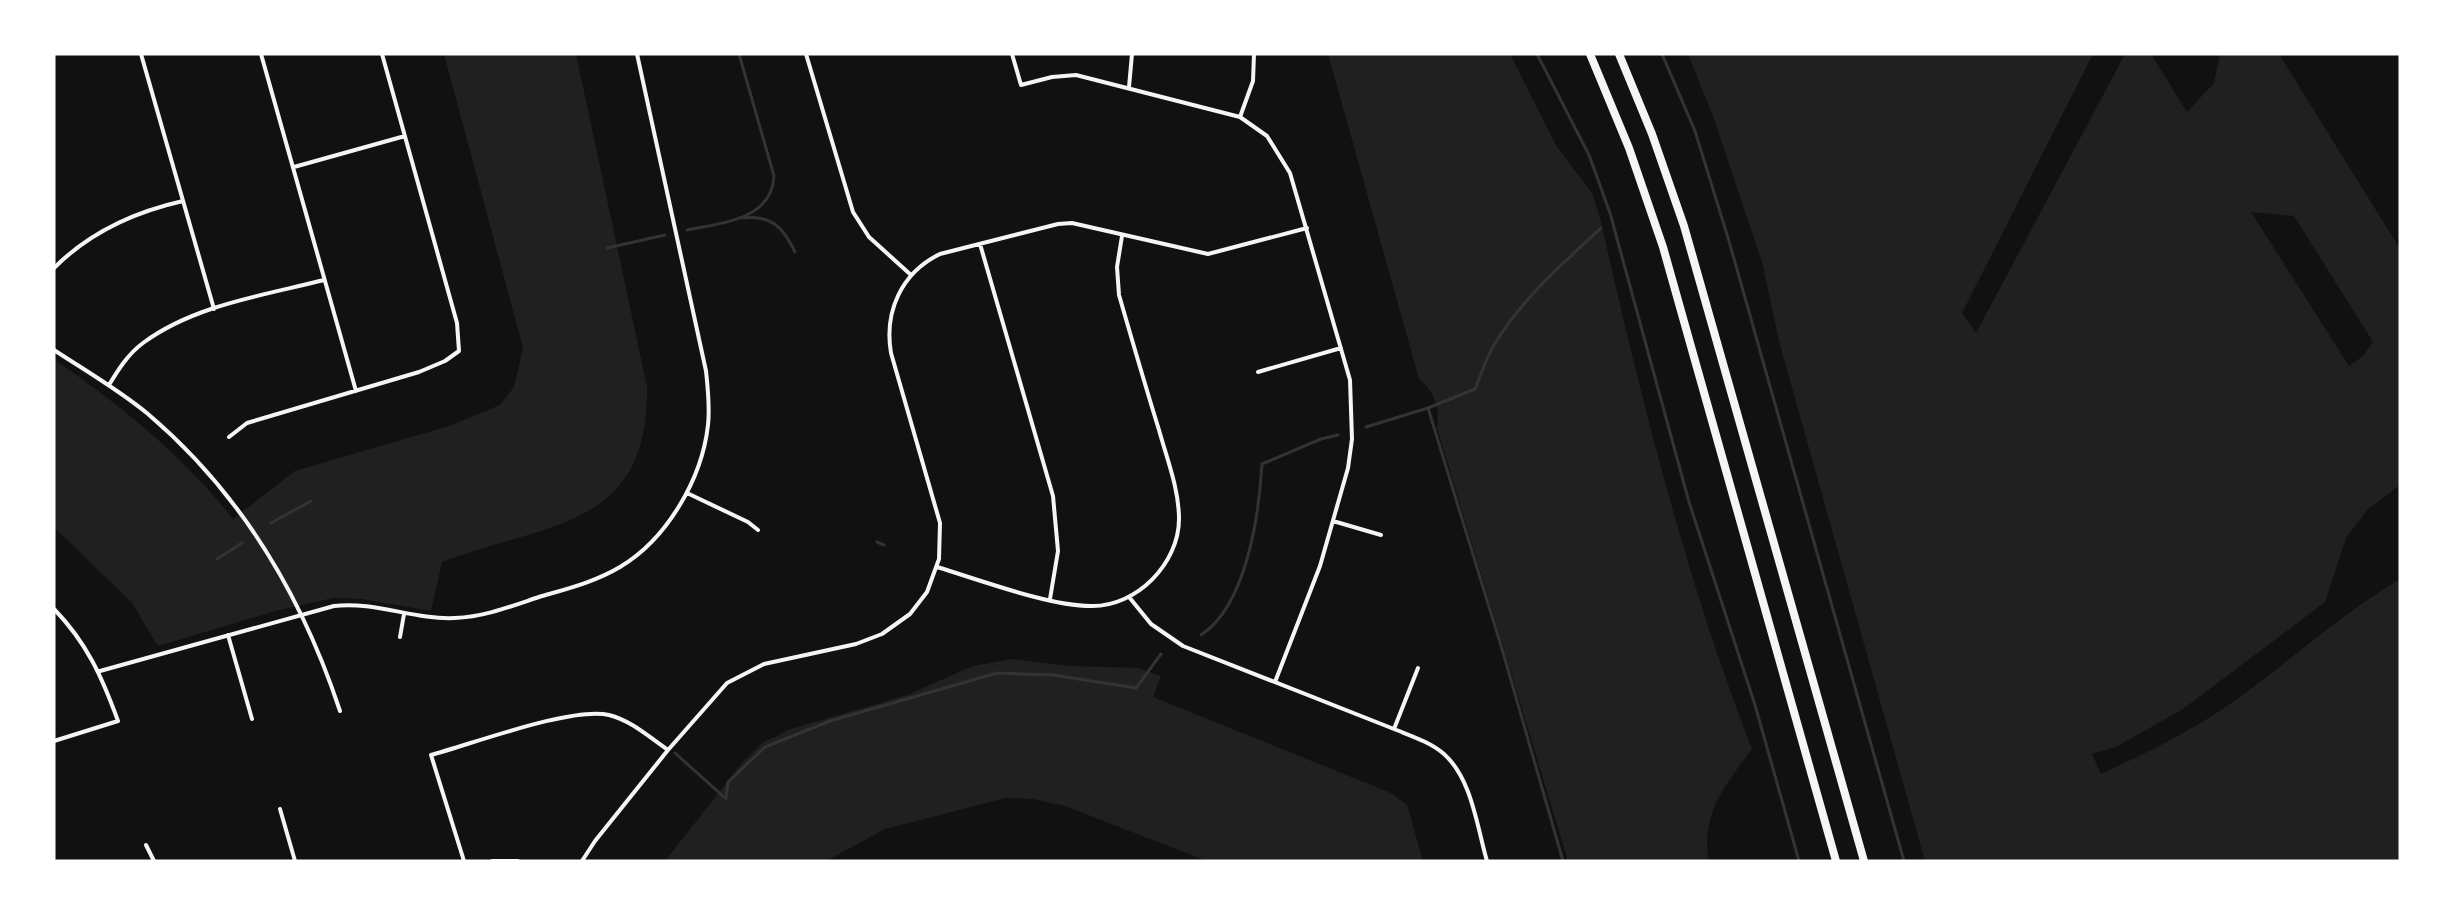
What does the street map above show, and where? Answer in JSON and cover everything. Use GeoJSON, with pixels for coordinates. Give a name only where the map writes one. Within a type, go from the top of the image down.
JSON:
{"type":"FeatureCollection","features":[{"type":"Feature","properties":{"kind":"highway"},"geometry":{"type":"LineString","coordinates":[[1590,54],[1629,148],[1663,247],[1836,861]]}},
{"type":"Feature","properties":{"kind":"highway"},"geometry":{"type":"LineString","coordinates":[[1619,54],[1652,134],[1684,226],[1864,861]]}},
{"type":"Feature","properties":{"kind":"street"},"geometry":{"type":"LineString","coordinates":[[141,54],[214,309]]}},
{"type":"Feature","properties":{"kind":"street"},"geometry":{"type":"LineString","coordinates":[[261,54],[356,391]]}},
{"type":"Feature","properties":{"kind":"street"},"geometry":{"type":"LineString","coordinates":[[229,437],[247,423],[419,372],[459,351],[457,323],[382,54]]}},
{"type":"Feature","properties":{"kind":"street"},"geometry":{"type":"LineString","coordinates":[[100,671],[334,606],[361,604],[404,614],[473,617],[586,582],[621,567],[659,535],[687,493],[699,466],[708,427],[710,406],[706,370],[637,54]]}},
{"type":"Feature","properties":{"kind":"street"},"geometry":{"type":"LineString","coordinates":[[806,54],[853,212],[869,237],[911,275]]}},
{"type":"Feature","properties":{"kind":"street"},"geometry":{"type":"LineString","coordinates":[[1012,54],[1021,85],[1052,77],[1076,75],[1240,117],[1267,136],[1286,162],[1350,380],[1352,439],[1348,468],[1310,597],[1275,682]]}},
{"type":"Feature","properties":{"kind":"street"},"geometry":{"type":"LineString","coordinates":[[1129,87],[1132,54]]}},
{"type":"Feature","properties":{"kind":"street"},"geometry":{"type":"LineString","coordinates":[[1240,117],[1253,81],[1254,54]]}},
{"type":"Feature","properties":{"kind":"street"},"geometry":{"type":"LineString","coordinates":[[294,167],[405,136]]}},
{"type":"Feature","properties":{"kind":"street"},"geometry":{"type":"LineString","coordinates":[[54,268],[86,241],[114,224],[148,209],[183,201]]}},
{"type":"Feature","properties":{"kind":"street"},"geometry":{"type":"LineString","coordinates":[[582,861],[595,841],[713,696],[741,674],[764,663],[870,640],[894,627],[918,605],[938,567],[940,523],[889,339],[893,305],[911,275],[933,257],[1058,224],[1072,223],[1208,254],[1307,228]]}},
{"type":"Feature","properties":{"kind":"street"},"geometry":{"type":"LineString","coordinates":[[938,567],[1050,599],[1091,606],[1130,597],[1146,586],[1170,555],[1178,537],[1179,519],[1175,488],[1119,295],[1117,267],[1122,236]]}},
{"type":"Feature","properties":{"kind":"street"},"geometry":{"type":"LineString","coordinates":[[980,244],[1053,496],[1058,551],[1050,599]]}},
{"type":"Feature","properties":{"kind":"street"},"geometry":{"type":"LineString","coordinates":[[108,386],[125,359],[142,343],[173,325],[214,309],[324,280]]}},
{"type":"Feature","properties":{"kind":"street"},"geometry":{"type":"LineString","coordinates":[[1258,372],[1341,348]]}},
{"type":"Feature","properties":{"kind":"street"},"geometry":{"type":"LineString","coordinates":[[54,350],[147,413],[221,486],[260,540],[303,614],[340,711]]}},
{"type":"Feature","properties":{"kind":"street"},"geometry":{"type":"LineString","coordinates":[[687,493],[748,522],[758,530]]}},
{"type":"Feature","properties":{"kind":"street"},"geometry":{"type":"LineString","coordinates":[[1333,521],[1381,535]]}},
{"type":"Feature","properties":{"kind":"street"},"geometry":{"type":"LineString","coordinates":[[1130,597],[1151,624],[1170,638],[1394,729],[1437,750],[1455,768],[1470,802],[1487,861]]}},
{"type":"Feature","properties":{"kind":"street"},"geometry":{"type":"LineString","coordinates":[[54,609],[70,626],[100,671],[118,721],[54,741]]}},
{"type":"Feature","properties":{"kind":"street"},"geometry":{"type":"LineString","coordinates":[[400,637],[404,614]]}},
{"type":"Feature","properties":{"kind":"street"},"geometry":{"type":"LineString","coordinates":[[228,635],[252,719]]}},
{"type":"Feature","properties":{"kind":"street"},"geometry":{"type":"LineString","coordinates":[[1394,729],[1419,668]]}},
{"type":"Feature","properties":{"kind":"street"},"geometry":{"type":"LineString","coordinates":[[464,861],[431,755],[567,716],[594,713],[631,723],[668,750]]}},
{"type":"Feature","properties":{"kind":"street"},"geometry":{"type":"LineString","coordinates":[[280,809],[295,861]]}},
{"type":"Feature","properties":{"kind":"street"},"geometry":{"type":"LineString","coordinates":[[146,845],[154,861]]}},
{"type":"Feature","properties":{"kind":"street"},"geometry":{"type":"LineString","coordinates":[[492,861],[518,861]]}},
{"type":"Feature","properties":{"kind":"shaded area"},"geometry":{"type":"Polygon","coordinates":[[[444,54],[576,54],[647,387],[643,434],[630,469],[610,495],[584,514],[553,527],[442,562],[431,611],[362,599],[333,598],[275,611],[158,646],[132,603],[54,527],[54,359],[150,432],[193,473],[233,519],[295,471],[449,426],[500,405],[514,387],[523,348],[444,54]]]}},
{"type":"Feature","properties":{"kind":"shaded area"},"geometry":{"type":"Polygon","coordinates":[[[1328,54],[1510,54],[1557,147],[1592,193],[1666,487],[1706,619],[1752,749],[1725,787],[1712,814],[1707,844],[1709,861],[1568,861],[1437,428],[1437,407],[1433,395],[1419,379],[1328,54]]]}},
{"type":"Feature","properties":{"kind":"shaded area"},"geometry":{"type":"Polygon","coordinates":[[[1688,54],[2093,54],[1962,313],[1976,333],[2125,54],[2151,54],[2187,112],[2214,83],[2220,54],[2279,54],[2400,249],[2400,485],[2368,509],[2346,538],[2325,602],[2183,709],[2116,747],[2092,754],[2101,774],[2187,731],[2239,698],[2352,611],[2400,579],[2400,861],[1925,861],[1780,345],[1762,262],[1713,116],[1688,54]],[[2251,212],[2349,366],[2362,357],[2373,342],[2294,216],[2251,212]]]}},
{"type":"Feature","properties":{"kind":"shaded area"},"geometry":{"type":"Polygon","coordinates":[[[1012,659],[1068,666],[1138,668],[1161,676],[1153,697],[1391,793],[1407,805],[1423,861],[1207,861],[1065,806],[1033,799],[1006,798],[885,829],[826,861],[665,861],[742,763],[762,743],[791,729],[907,695],[973,666],[1012,659]]]}},
{"type":"Feature","properties":{"kind":"waterway"},"geometry":{"type":"LineString","coordinates":[[687,230],[729,221],[755,211],[771,191],[774,176],[739,54]]}},
{"type":"Feature","properties":{"kind":"waterway"},"geometry":{"type":"LineString","coordinates":[[1537,54],[1589,155],[1610,213],[1689,502],[1755,705],[1799,861]]}},
{"type":"Feature","properties":{"kind":"waterway"},"geometry":{"type":"LineString","coordinates":[[1662,54],[1695,131],[1729,241],[1904,861]]}},
{"type":"Feature","properties":{"kind":"waterway"},"geometry":{"type":"LineString","coordinates":[[743,218],[769,221],[781,229],[795,252]]}},
{"type":"Feature","properties":{"kind":"waterway"},"geometry":{"type":"LineString","coordinates":[[1366,427],[1428,408],[1475,389],[1491,350],[1517,313],[1543,283],[1601,228]]}},
{"type":"Feature","properties":{"kind":"waterway"},"geometry":{"type":"LineString","coordinates":[[607,248],[665,235]]}},
{"type":"Feature","properties":{"kind":"waterway"},"geometry":{"type":"LineString","coordinates":[[1428,408],[1502,649],[1563,861]]}},
{"type":"Feature","properties":{"kind":"waterway"},"geometry":{"type":"LineString","coordinates":[[1201,635],[1217,621],[1230,603],[1240,581],[1254,532],[1262,464],[1321,439],[1338,435]]}},
{"type":"Feature","properties":{"kind":"waterway"},"geometry":{"type":"LineString","coordinates":[[271,523],[311,501]]}},
{"type":"Feature","properties":{"kind":"waterway"},"geometry":{"type":"LineString","coordinates":[[877,542],[884,545]]}},
{"type":"Feature","properties":{"kind":"waterway"},"geometry":{"type":"LineString","coordinates":[[217,559],[242,543]]}},
{"type":"Feature","properties":{"kind":"waterway"},"geometry":{"type":"LineString","coordinates":[[726,798],[728,782],[765,747],[830,721],[997,673],[1053,675],[1136,688],[1161,654]]}},
{"type":"Feature","properties":{"kind":"waterway"},"geometry":{"type":"LineString","coordinates":[[675,753],[725,798]]}}]}
